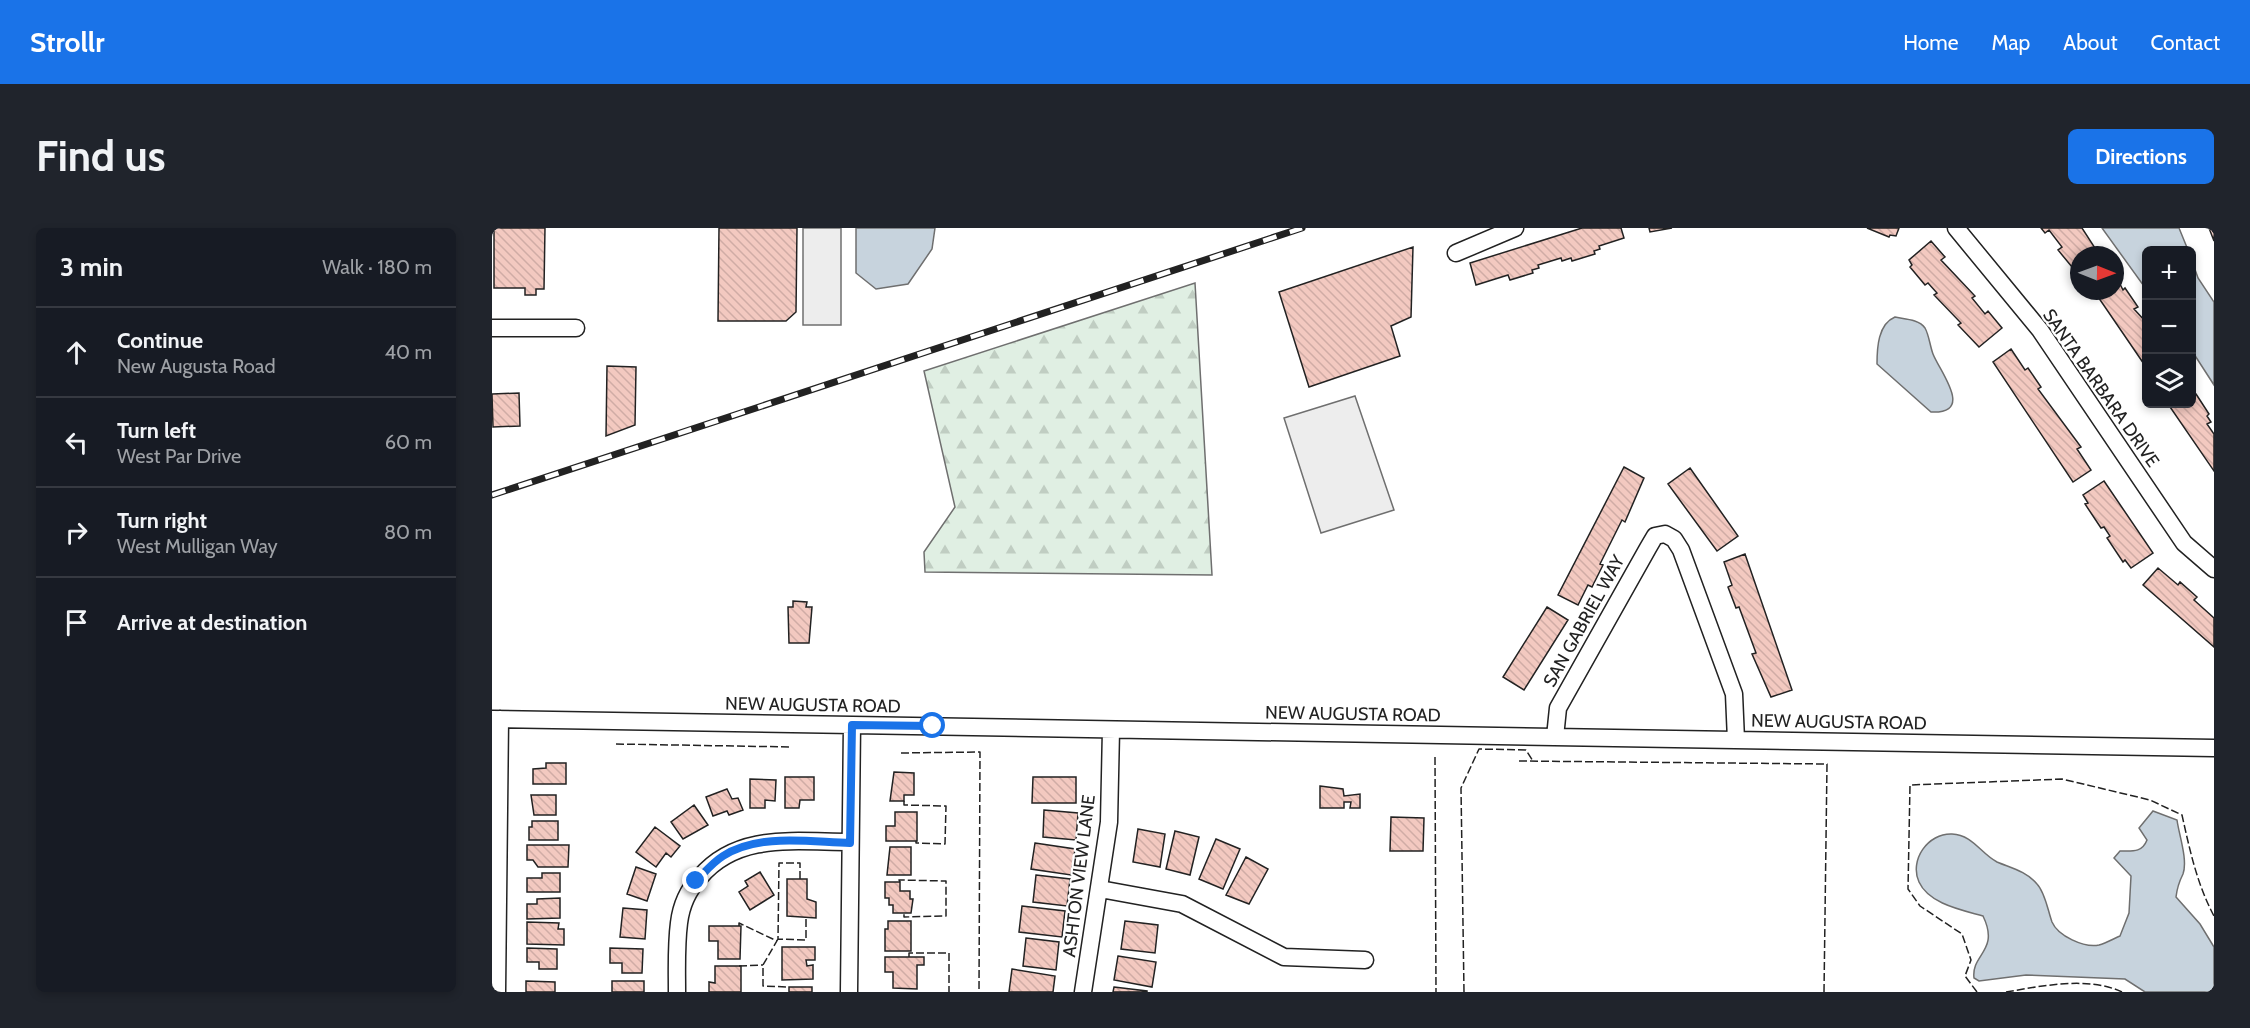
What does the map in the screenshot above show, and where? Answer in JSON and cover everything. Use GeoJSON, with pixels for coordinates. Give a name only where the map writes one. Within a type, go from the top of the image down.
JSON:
{"type":"FeatureCollection","features":[{"type":"Feature","properties":{"kind":"street"},"geometry":{"type":"LineString","coordinates":[[1456,254],[1515,228]]}},
{"type":"Feature","properties":{"kind":"street","name":"SANTA BARBARA DRIVE"},"geometry":{"type":"LineString","coordinates":[[1956,228],[2040,330],[2184,543],[2214,569]]}},
{"type":"Feature","properties":{"kind":"street"},"geometry":{"type":"LineString","coordinates":[[492,328],[576,328]]}},
{"type":"Feature","properties":{"kind":"street","name":"SAN GABRIEL WAY"},"geometry":{"type":"LineString","coordinates":[[1555,737],[1558,708],[1647,548],[1655,536],[1665,534],[1674,539],[1681,550],[1734,694],[1736,740]]}},
{"type":"Feature","properties":{"kind":"street"},"geometry":{"type":"LineString","coordinates":[[496,719],[497,992]]}},
{"type":"Feature","properties":{"kind":"street","name":"NEW AUGUSTA ROAD"},"geometry":{"type":"LineString","coordinates":[[496,719],[2214,748]]}},
{"type":"Feature","properties":{"kind":"street"},"geometry":{"type":"LineString","coordinates":[[849,992],[852,725]]}},
{"type":"Feature","properties":{"kind":"street","name":"ASHTON VIEW LANE"},"geometry":{"type":"LineString","coordinates":[[1083,992],[1109,822],[1110,730]]}},
{"type":"Feature","properties":{"kind":"street"},"geometry":{"type":"LineString","coordinates":[[677,992],[678,933],[682,906],[693,886],[713,863],[745,846],[762,842],[850,843]]}},
{"type":"Feature","properties":{"kind":"street"},"geometry":{"type":"LineString","coordinates":[[1100,889],[1182,904],[1284,957],[1365,960]]}},
{"type":"Feature","properties":{"kind":"green space"},"geometry":{"type":"Polygon","coordinates":[[[1195,283],[1212,575],[925,572],[924,552],[955,507],[924,371],[1195,283]]]}},
{"type":"Feature","properties":{"kind":"shaded area"},"geometry":{"type":"Polygon","coordinates":[[[803,228],[841,228],[841,325],[803,325],[803,228]]]}},
{"type":"Feature","properties":{"kind":"shaded area"},"geometry":{"type":"Polygon","coordinates":[[[856,228],[935,228],[932,249],[908,284],[876,289],[856,273],[856,228]]]}},
{"type":"Feature","properties":{"kind":"shaded area"},"geometry":{"type":"Polygon","coordinates":[[[2102,228],[2179,228],[2186,246],[2142,246],[2142,283],[2124,258],[2124,246],[2115,246],[2102,228]]]}},
{"type":"Feature","properties":{"kind":"shaded area"},"geometry":{"type":"Polygon","coordinates":[[[2196,272],[2214,302],[2214,385],[2196,357],[2196,272]]]}},
{"type":"Feature","properties":{"kind":"shaded area"},"geometry":{"type":"Polygon","coordinates":[[[1895,317],[1915,321],[1925,328],[1933,354],[1951,390],[1953,399],[1951,406],[1944,411],[1931,412],[1877,364],[1878,344],[1882,331],[1889,320],[1895,317]]]}},
{"type":"Feature","properties":{"kind":"shaded area"},"geometry":{"type":"Polygon","coordinates":[[[1355,396],[1394,510],[1321,533],[1284,418],[1355,396]]]}},
{"type":"Feature","properties":{"kind":"shaded area"},"geometry":{"type":"Polygon","coordinates":[[[2153,811],[2177,820],[2183,847],[2184,868],[2176,897],[2200,924],[2214,947],[2214,992],[2145,992],[2125,979],[2026,975],[1979,981],[1974,978],[1974,970],[1987,945],[1987,928],[1983,916],[1947,905],[1924,890],[1919,882],[1917,865],[1928,843],[1943,835],[1952,834],[1966,838],[1997,862],[2018,870],[2040,887],[2052,922],[2060,932],[2079,943],[2099,945],[2120,936],[2129,913],[2131,876],[2114,858],[2120,851],[2136,850],[2145,844],[2147,840],[2139,828],[2153,811]]]}},
{"type":"Feature","properties":{"kind":"building"},"geometry":{"type":"Polygon","coordinates":[[[494,228],[545,228],[544,289],[536,289],[536,295],[525,295],[525,288],[494,288],[494,228]]]}},
{"type":"Feature","properties":{"kind":"building"},"geometry":{"type":"Polygon","coordinates":[[[719,228],[797,228],[796,312],[786,321],[718,321],[719,228]]]}},
{"type":"Feature","properties":{"kind":"building"},"geometry":{"type":"Polygon","coordinates":[[[1582,228],[1621,228],[1624,238],[1599,246],[1600,249],[1594,251],[1595,254],[1572,261],[1571,258],[1562,261],[1561,258],[1538,265],[1539,268],[1532,270],[1533,273],[1510,280],[1508,275],[1476,285],[1470,263],[1582,228]]]}},
{"type":"Feature","properties":{"kind":"building"},"geometry":{"type":"Polygon","coordinates":[[[1649,228],[1672,228],[1650,232],[1649,228]]]}},
{"type":"Feature","properties":{"kind":"building"},"geometry":{"type":"Polygon","coordinates":[[[1867,228],[1899,228],[1896,236],[1890,235],[1889,237],[1867,228]]]}},
{"type":"Feature","properties":{"kind":"building"},"geometry":{"type":"Polygon","coordinates":[[[2041,228],[2082,228],[2094,246],[2070,246],[2070,265],[2058,250],[2062,247],[2049,230],[2045,233],[2041,228]]]}},
{"type":"Feature","properties":{"kind":"building"},"geometry":{"type":"Polygon","coordinates":[[[2209,228],[2214,228],[2214,241],[2209,228]]]}},
{"type":"Feature","properties":{"kind":"building"},"geometry":{"type":"Polygon","coordinates":[[[1931,241],[1945,257],[1941,260],[1975,296],[1972,298],[1985,314],[1988,311],[2002,328],[1979,347],[1958,325],[1961,323],[1934,295],[1937,293],[1928,283],[1925,285],[1910,267],[1912,265],[1909,260],[1931,241]]]}},
{"type":"Feature","properties":{"kind":"building"},"geometry":{"type":"Polygon","coordinates":[[[1413,247],[1411,317],[1391,326],[1400,356],[1309,387],[1279,292],[1413,247]]]}},
{"type":"Feature","properties":{"kind":"building"},"geometry":{"type":"Polygon","coordinates":[[[2125,288],[2138,307],[2134,309],[2142,318],[2142,361],[2100,300],[2124,300],[2125,288]]]}},
{"type":"Feature","properties":{"kind":"building"},"geometry":{"type":"Polygon","coordinates":[[[2011,349],[2025,370],[2028,368],[2041,387],[2038,389],[2081,447],[2077,449],[2091,470],[2073,482],[1993,362],[2011,349]]]}},
{"type":"Feature","properties":{"kind":"building"},"geometry":{"type":"Polygon","coordinates":[[[607,366],[636,367],[635,425],[606,436],[607,366]]]}},
{"type":"Feature","properties":{"kind":"building"},"geometry":{"type":"Polygon","coordinates":[[[519,393],[520,426],[493,427],[492,394],[519,393]]]}},
{"type":"Feature","properties":{"kind":"building"},"geometry":{"type":"Polygon","coordinates":[[[2196,394],[2209,414],[2207,416],[2211,422],[2207,424],[2214,434],[2214,471],[2171,408],[2196,408],[2196,394]]]}},
{"type":"Feature","properties":{"kind":"building"},"geometry":{"type":"Polygon","coordinates":[[[1624,467],[1644,478],[1625,522],[1622,520],[1600,564],[1603,565],[1592,587],[1588,585],[1578,605],[1558,595],[1624,467]]]}},
{"type":"Feature","properties":{"kind":"building"},"geometry":{"type":"Polygon","coordinates":[[[1690,468],[1738,536],[1717,551],[1668,484],[1690,468]]]}},
{"type":"Feature","properties":{"kind":"building"},"geometry":{"type":"Polygon","coordinates":[[[2104,481],[2153,553],[2131,568],[2125,560],[2123,562],[2107,538],[2110,536],[2104,527],[2101,528],[2085,504],[2088,503],[2083,495],[2104,481]]]}},
{"type":"Feature","properties":{"kind":"building"},"geometry":{"type":"Polygon","coordinates":[[[1745,554],[1792,690],[1771,697],[1752,654],[1756,653],[1739,607],[1736,608],[1728,587],[1732,585],[1724,562],[1745,554]]]}},
{"type":"Feature","properties":{"kind":"building"},"geometry":{"type":"Polygon","coordinates":[[[2158,568],[2178,585],[2180,582],[2197,597],[2194,600],[2214,618],[2214,647],[2143,585],[2158,568]]]}},
{"type":"Feature","properties":{"kind":"building"},"geometry":{"type":"Polygon","coordinates":[[[793,601],[807,602],[806,607],[812,607],[809,643],[789,643],[788,607],[793,607],[793,601]]]}},
{"type":"Feature","properties":{"kind":"building"},"geometry":{"type":"Polygon","coordinates":[[[1547,607],[1568,620],[1524,690],[1503,677],[1547,607]]]}},
{"type":"Feature","properties":{"kind":"building"},"geometry":{"type":"Polygon","coordinates":[[[546,763],[566,763],[566,784],[533,784],[533,769],[546,768],[546,763]]]}},
{"type":"Feature","properties":{"kind":"building"},"geometry":{"type":"Polygon","coordinates":[[[894,772],[914,773],[914,795],[904,795],[904,801],[890,801],[894,772]]]}},
{"type":"Feature","properties":{"kind":"building"},"geometry":{"type":"Polygon","coordinates":[[[785,777],[814,777],[814,800],[800,800],[799,808],[785,808],[785,777]]]}},
{"type":"Feature","properties":{"kind":"building"},"geometry":{"type":"Polygon","coordinates":[[[1033,777],[1076,777],[1076,803],[1032,803],[1033,777]]]}},
{"type":"Feature","properties":{"kind":"building"},"geometry":{"type":"Polygon","coordinates":[[[750,779],[776,780],[775,801],[765,800],[765,808],[750,808],[750,779]]]}},
{"type":"Feature","properties":{"kind":"building"},"geometry":{"type":"Polygon","coordinates":[[[1320,786],[1343,789],[1344,796],[1360,794],[1360,808],[1350,808],[1351,802],[1344,802],[1344,808],[1320,808],[1320,786]]]}},
{"type":"Feature","properties":{"kind":"building"},"geometry":{"type":"Polygon","coordinates":[[[727,789],[732,799],[738,798],[743,810],[729,815],[727,811],[713,816],[706,797],[727,789]]]}},
{"type":"Feature","properties":{"kind":"building"},"geometry":{"type":"Polygon","coordinates":[[[531,795],[556,795],[556,815],[534,815],[531,795]]]}},
{"type":"Feature","properties":{"kind":"building"},"geometry":{"type":"Polygon","coordinates":[[[694,805],[708,825],[683,839],[671,822],[694,805]]]}},
{"type":"Feature","properties":{"kind":"building"},"geometry":{"type":"Polygon","coordinates":[[[1044,810],[1078,813],[1076,840],[1043,837],[1044,810]]]}},
{"type":"Feature","properties":{"kind":"building"},"geometry":{"type":"Polygon","coordinates":[[[895,812],[917,812],[917,841],[886,841],[886,826],[895,826],[895,812]]]}},
{"type":"Feature","properties":{"kind":"building"},"geometry":{"type":"Polygon","coordinates":[[[1391,817],[1424,818],[1423,851],[1390,851],[1391,817]]]}},
{"type":"Feature","properties":{"kind":"building"},"geometry":{"type":"Polygon","coordinates":[[[532,821],[558,821],[558,840],[529,840],[529,827],[532,827],[532,821]]]}},
{"type":"Feature","properties":{"kind":"building"},"geometry":{"type":"Polygon","coordinates":[[[655,827],[680,846],[671,857],[666,853],[656,867],[636,852],[655,827]]]}},
{"type":"Feature","properties":{"kind":"building"},"geometry":{"type":"Polygon","coordinates":[[[1138,829],[1165,834],[1160,867],[1133,862],[1138,829]]]}},
{"type":"Feature","properties":{"kind":"building"},"geometry":{"type":"Polygon","coordinates":[[[1175,831],[1199,837],[1190,875],[1166,869],[1175,831]]]}},
{"type":"Feature","properties":{"kind":"building"},"geometry":{"type":"Polygon","coordinates":[[[1216,839],[1240,849],[1223,889],[1199,879],[1216,839]]]}},
{"type":"Feature","properties":{"kind":"building"},"geometry":{"type":"Polygon","coordinates":[[[1035,843],[1075,849],[1071,875],[1031,869],[1035,843]]]}},
{"type":"Feature","properties":{"kind":"building"},"geometry":{"type":"Polygon","coordinates":[[[527,845],[569,845],[568,867],[538,867],[533,860],[527,860],[527,845]]]}},
{"type":"Feature","properties":{"kind":"building"},"geometry":{"type":"Polygon","coordinates":[[[890,847],[911,847],[911,875],[887,875],[890,847]]]}},
{"type":"Feature","properties":{"kind":"building"},"geometry":{"type":"Polygon","coordinates":[[[1246,857],[1268,869],[1249,904],[1226,895],[1246,857]]]}},
{"type":"Feature","properties":{"kind":"building"},"geometry":{"type":"Polygon","coordinates":[[[636,867],[656,874],[647,901],[627,894],[636,867]]]}},
{"type":"Feature","properties":{"kind":"building"},"geometry":{"type":"Polygon","coordinates":[[[760,872],[774,895],[750,910],[739,892],[748,886],[745,881],[760,872]]]}},
{"type":"Feature","properties":{"kind":"building"},"geometry":{"type":"Polygon","coordinates":[[[542,873],[560,873],[560,892],[527,892],[527,878],[542,878],[542,873]]]}},
{"type":"Feature","properties":{"kind":"building"},"geometry":{"type":"Polygon","coordinates":[[[1036,875],[1070,879],[1067,906],[1033,902],[1036,875]]]}},
{"type":"Feature","properties":{"kind":"building"},"geometry":{"type":"Polygon","coordinates":[[[787,879],[807,879],[807,899],[816,902],[816,918],[787,916],[787,879]]]}},
{"type":"Feature","properties":{"kind":"building"},"geometry":{"type":"Polygon","coordinates":[[[885,882],[900,882],[900,891],[910,891],[910,899],[913,899],[911,913],[893,913],[893,905],[889,905],[889,898],[885,898],[885,882]]]}},
{"type":"Feature","properties":{"kind":"building"},"geometry":{"type":"Polygon","coordinates":[[[560,898],[560,918],[527,919],[527,904],[537,904],[537,899],[560,898]]]}},
{"type":"Feature","properties":{"kind":"building"},"geometry":{"type":"Polygon","coordinates":[[[1022,906],[1065,911],[1062,937],[1019,932],[1022,906]]]}},
{"type":"Feature","properties":{"kind":"building"},"geometry":{"type":"Polygon","coordinates":[[[623,908],[647,910],[645,939],[620,937],[623,908]]]}},
{"type":"Feature","properties":{"kind":"building"},"geometry":{"type":"Polygon","coordinates":[[[888,921],[911,921],[911,951],[885,951],[885,929],[888,929],[888,921]]]}},
{"type":"Feature","properties":{"kind":"building"},"geometry":{"type":"Polygon","coordinates":[[[1125,921],[1158,925],[1155,953],[1121,949],[1125,921]]]}},
{"type":"Feature","properties":{"kind":"building"},"geometry":{"type":"Polygon","coordinates":[[[527,922],[559,923],[558,929],[564,929],[564,945],[527,944],[527,922]]]}},
{"type":"Feature","properties":{"kind":"building"},"geometry":{"type":"Polygon","coordinates":[[[709,926],[741,926],[740,959],[718,959],[718,941],[709,941],[709,926]]]}},
{"type":"Feature","properties":{"kind":"building"},"geometry":{"type":"Polygon","coordinates":[[[1026,938],[1059,942],[1056,970],[1023,966],[1026,938]]]}},
{"type":"Feature","properties":{"kind":"building"},"geometry":{"type":"Polygon","coordinates":[[[782,947],[815,947],[815,960],[806,960],[807,966],[813,965],[813,979],[782,980],[782,947]]]}},
{"type":"Feature","properties":{"kind":"building"},"geometry":{"type":"Polygon","coordinates":[[[527,948],[557,949],[557,969],[539,969],[539,962],[527,962],[527,948]]]}},
{"type":"Feature","properties":{"kind":"building"},"geometry":{"type":"Polygon","coordinates":[[[610,948],[643,949],[642,973],[622,973],[622,963],[610,963],[610,948]]]}},
{"type":"Feature","properties":{"kind":"building"},"geometry":{"type":"Polygon","coordinates":[[[1118,956],[1156,962],[1152,987],[1114,980],[1118,956]]]}},
{"type":"Feature","properties":{"kind":"building"},"geometry":{"type":"Polygon","coordinates":[[[885,957],[924,957],[924,965],[917,965],[917,989],[893,988],[893,972],[885,972],[885,957]]]}},
{"type":"Feature","properties":{"kind":"building"},"geometry":{"type":"Polygon","coordinates":[[[715,966],[741,966],[741,992],[709,992],[709,982],[715,983],[715,966]]]}},
{"type":"Feature","properties":{"kind":"building"},"geometry":{"type":"Polygon","coordinates":[[[1012,969],[1055,976],[1053,992],[1009,992],[1012,969]]]}},
{"type":"Feature","properties":{"kind":"building"},"geometry":{"type":"Polygon","coordinates":[[[526,981],[555,982],[555,992],[526,992],[526,981]]]}},
{"type":"Feature","properties":{"kind":"building"},"geometry":{"type":"Polygon","coordinates":[[[612,981],[644,981],[644,992],[612,992],[612,981]]]}},
{"type":"Feature","properties":{"kind":"building"},"geometry":{"type":"Polygon","coordinates":[[[789,987],[812,987],[812,992],[789,992],[789,987]]]}},
{"type":"Feature","properties":{"kind":"building"},"geometry":{"type":"Polygon","coordinates":[[[1114,987],[1147,991],[1147,992],[1113,992],[1114,987]]]}},
{"type":"Feature","properties":{"kind":"railway"},"geometry":{"type":"LineString","coordinates":[[492,495],[1302,228]]}},
{"type":"Feature","properties":{"kind":"fence"},"geometry":{"type":"LineString","coordinates":[[616,744],[792,747]]}},
{"type":"Feature","properties":{"kind":"fence"},"geometry":{"type":"LineString","coordinates":[[1464,992],[1461,788],[1479,749],[1526,750],[1533,761]]}},
{"type":"Feature","properties":{"kind":"fence"},"geometry":{"type":"LineString","coordinates":[[901,753],[980,752],[979,992]]}},
{"type":"Feature","properties":{"kind":"fence"},"geometry":{"type":"LineString","coordinates":[[1435,757],[1436,992]]}},
{"type":"Feature","properties":{"kind":"fence"},"geometry":{"type":"LineString","coordinates":[[1519,761],[1827,764],[1824,992]]}},
{"type":"Feature","properties":{"kind":"fence"},"geometry":{"type":"LineString","coordinates":[[1977,992],[1965,976],[1971,960],[1962,934],[1920,906],[1908,889],[1910,785],[2062,779],[2150,800],[2182,815],[2191,854],[2214,916]]}},
{"type":"Feature","properties":{"kind":"fence"},"geometry":{"type":"LineString","coordinates":[[904,801],[904,805],[946,806],[945,844],[916,843],[916,841]]}},
{"type":"Feature","properties":{"kind":"fence"},"geometry":{"type":"LineString","coordinates":[[800,879],[800,863],[779,863],[778,939],[806,940],[806,918]]}},
{"type":"Feature","properties":{"kind":"fence"},"geometry":{"type":"LineString","coordinates":[[900,882],[899,880],[946,881],[946,916],[904,917],[904,913]]}},
{"type":"Feature","properties":{"kind":"fence"},"geometry":{"type":"LineString","coordinates":[[739,926],[739,923],[777,941]]}},
{"type":"Feature","properties":{"kind":"fence"},"geometry":{"type":"LineString","coordinates":[[778,939],[763,965],[763,986],[789,987]]}},
{"type":"Feature","properties":{"kind":"fence"},"geometry":{"type":"LineString","coordinates":[[909,957],[909,953],[949,953],[949,992]]}},
{"type":"Feature","properties":{"kind":"fence"},"geometry":{"type":"LineString","coordinates":[[739,966],[763,965]]}},
{"type":"Feature","properties":{"kind":"fence"},"geometry":{"type":"LineString","coordinates":[[2006,992],[2080,983],[2095,984],[2122,992]]}},
{"type":"Feature","properties":{"kind":"route"},"geometry":{"type":"LineString","coordinates":[[696,881],[713,863],[745,846],[762,842],[850,843],[852,725],[933,726]]}}]}
